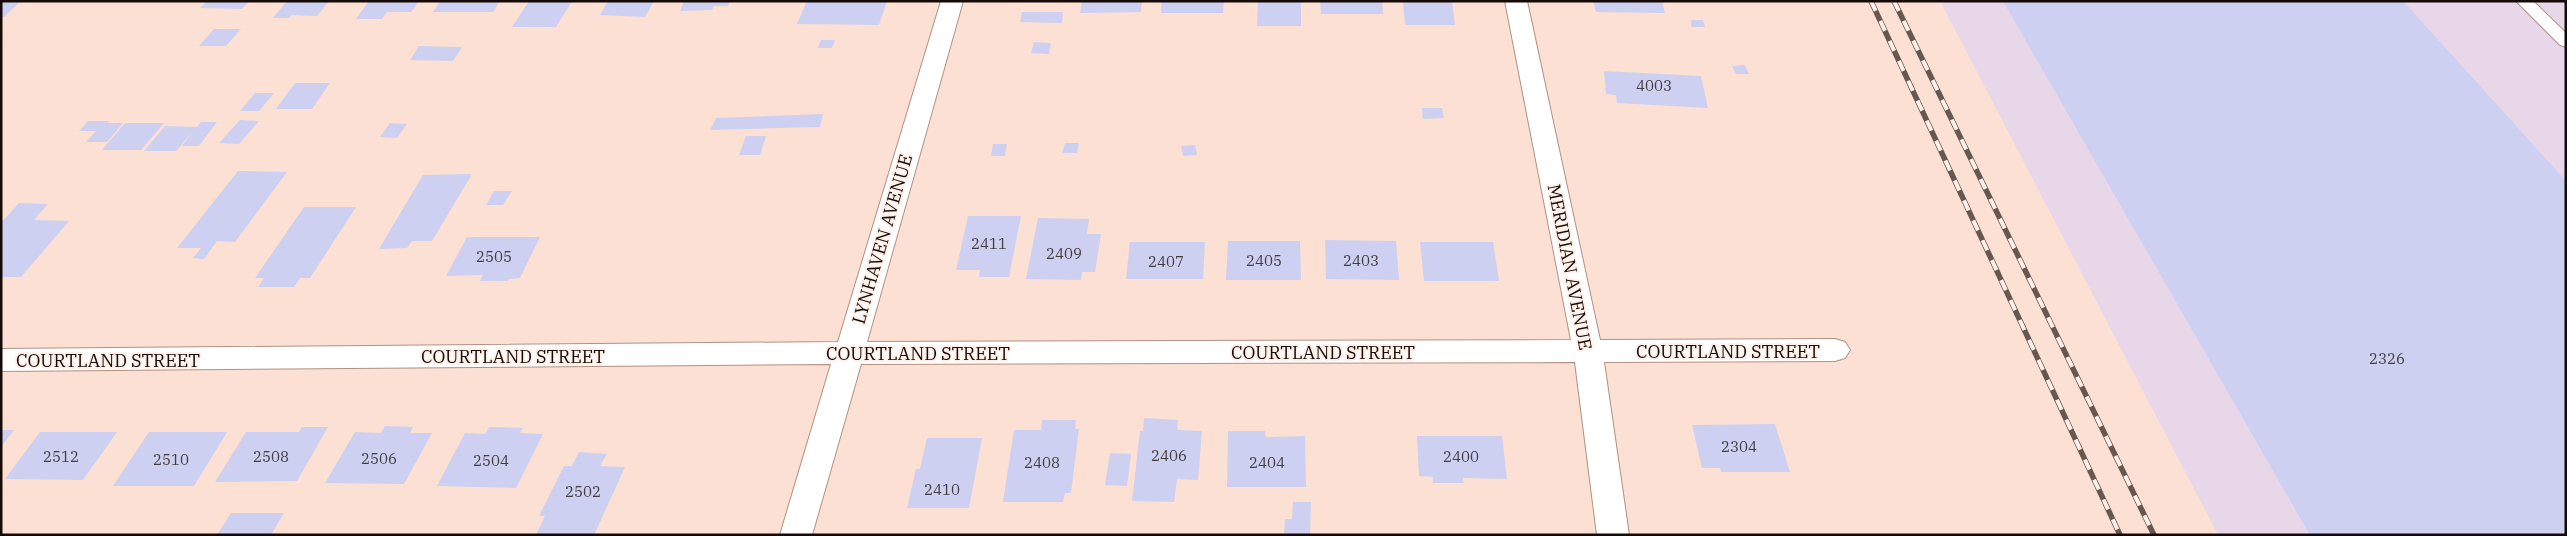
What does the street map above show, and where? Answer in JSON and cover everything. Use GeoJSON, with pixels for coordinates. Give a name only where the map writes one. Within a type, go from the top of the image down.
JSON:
{"type":"FeatureCollection","features":[{"type":"Feature","properties":{"kind":"street","name":"LYNHAVEN AVENUE"},"geometry":{"type":"LineString","coordinates":[[796,535],[952,1]]}},
{"type":"Feature","properties":{"kind":"street","name":"MERIDIAN AVENUE"},"geometry":{"type":"LineString","coordinates":[[1516,1],[1588,351],[1613,535]]}},
{"type":"Feature","properties":{"kind":"street","name":"COURTLAND STREET"},"geometry":{"type":"LineString","coordinates":[[1,360],[849,353],[1835,350]]}},
{"type":"Feature","properties":{"kind":"lane"},"geometry":{"type":"LineString","coordinates":[[2524,1],[2566,42]]}},
{"type":"Feature","properties":{"kind":"shaded area"},"geometry":{"type":"Polygon","coordinates":[[[1940,1],[2566,1],[2566,535],[2218,535],[1940,1]]]}},
{"type":"Feature","properties":{"kind":"building"},"geometry":{"type":"Polygon","coordinates":[[[1,1],[21,1],[4,17],[1,17],[1,1]]]}},
{"type":"Feature","properties":{"kind":"building"},"geometry":{"type":"Polygon","coordinates":[[[207,1],[249,1],[242,9],[200,8],[207,1]]]}},
{"type":"Feature","properties":{"kind":"building"},"geometry":{"type":"Polygon","coordinates":[[[287,1],[329,1],[317,16],[292,15],[289,18],[273,18],[287,1]]]}},
{"type":"Feature","properties":{"kind":"building"},"geometry":{"type":"Polygon","coordinates":[[[369,1],[419,1],[411,12],[387,12],[382,19],[356,19],[369,1]]]}},
{"type":"Feature","properties":{"kind":"building"},"geometry":{"type":"Polygon","coordinates":[[[440,1],[500,1],[493,12],[433,12],[440,1]]]}},
{"type":"Feature","properties":{"kind":"building"},"geometry":{"type":"Polygon","coordinates":[[[529,1],[572,1],[556,27],[512,27],[529,1]]]}},
{"type":"Feature","properties":{"kind":"building"},"geometry":{"type":"Polygon","coordinates":[[[608,1],[654,1],[645,17],[600,15],[608,1]]]}},
{"type":"Feature","properties":{"kind":"building"},"geometry":{"type":"Polygon","coordinates":[[[684,1],[730,1],[728,6],[714,6],[712,10],[680,11],[684,1]]]}},
{"type":"Feature","properties":{"kind":"building"},"geometry":{"type":"Polygon","coordinates":[[[807,1],[887,1],[879,25],[797,24],[807,1]]]}},
{"type":"Feature","properties":{"kind":"building"},"geometry":{"type":"Polygon","coordinates":[[[1082,1],[1142,1],[1141,12],[1080,13],[1082,1]]]}},
{"type":"Feature","properties":{"kind":"building"},"geometry":{"type":"Polygon","coordinates":[[[1162,1],[1224,1],[1223,13],[1161,13],[1162,1]]]}},
{"type":"Feature","properties":{"kind":"building"},"geometry":{"type":"Polygon","coordinates":[[[1258,1],[1301,1],[1301,26],[1257,26],[1258,1]]]}},
{"type":"Feature","properties":{"kind":"building"},"geometry":{"type":"Polygon","coordinates":[[[1320,1],[1382,1],[1383,14],[1321,14],[1320,1]]]}},
{"type":"Feature","properties":{"kind":"building"},"geometry":{"type":"Polygon","coordinates":[[[1403,1],[1452,1],[1455,25],[1405,25],[1403,1]]]}},
{"type":"Feature","properties":{"kind":"building"},"geometry":{"type":"Polygon","coordinates":[[[1593,1],[1662,1],[1665,13],[1596,12],[1593,1]]]}},
{"type":"Feature","properties":{"kind":"building"},"geometry":{"type":"Polygon","coordinates":[[[2003,1],[2403,1],[2566,181],[2566,535],[2310,535],[2003,1]]]}},
{"type":"Feature","properties":{"kind":"building"},"geometry":{"type":"Polygon","coordinates":[[[1022,12],[1063,12],[1062,23],[1020,22],[1022,12]]]}},
{"type":"Feature","properties":{"kind":"building"},"geometry":{"type":"Polygon","coordinates":[[[1691,20],[1703,20],[1705,27],[1691,27],[1691,20]]]}},
{"type":"Feature","properties":{"kind":"building"},"geometry":{"type":"Polygon","coordinates":[[[214,29],[241,29],[226,46],[199,46],[214,29]]]}},
{"type":"Feature","properties":{"kind":"building"},"geometry":{"type":"Polygon","coordinates":[[[821,40],[835,40],[832,48],[818,48],[821,40]]]}},
{"type":"Feature","properties":{"kind":"building"},"geometry":{"type":"Polygon","coordinates":[[[1034,42],[1051,43],[1049,54],[1031,53],[1034,42]]]}},
{"type":"Feature","properties":{"kind":"building"},"geometry":{"type":"Polygon","coordinates":[[[419,46],[462,47],[453,61],[410,60],[419,46]]]}},
{"type":"Feature","properties":{"kind":"building"},"geometry":{"type":"Polygon","coordinates":[[[1745,65],[1749,74],[1736,74],[1732,66],[1745,65]]]}},
{"type":"Feature","properties":{"kind":"building"},"geometry":{"type":"Polygon","coordinates":[[[1604,71],[1701,76],[1708,108],[1617,103],[1616,95],[1606,94],[1604,71]]]}},
{"type":"Feature","properties":{"kind":"building"},"geometry":{"type":"Polygon","coordinates":[[[295,83],[330,83],[312,109],[276,109],[295,83]]]}},
{"type":"Feature","properties":{"kind":"building"},"geometry":{"type":"Polygon","coordinates":[[[255,93],[274,93],[259,111],[240,111],[255,93]]]}},
{"type":"Feature","properties":{"kind":"building"},"geometry":{"type":"Polygon","coordinates":[[[1422,108],[1442,108],[1444,118],[1423,119],[1422,108]]]}},
{"type":"Feature","properties":{"kind":"building"},"geometry":{"type":"Polygon","coordinates":[[[823,114],[820,127],[710,130],[716,118],[823,114]]]}},
{"type":"Feature","properties":{"kind":"building"},"geometry":{"type":"Polygon","coordinates":[[[240,120],[259,121],[239,144],[219,143],[240,120]]]}},
{"type":"Feature","properties":{"kind":"building"},"geometry":{"type":"Polygon","coordinates":[[[88,121],[123,123],[107,142],[86,142],[96,131],[79,131],[88,121]]]}},
{"type":"Feature","properties":{"kind":"building"},"geometry":{"type":"Polygon","coordinates":[[[201,122],[217,122],[199,146],[182,146],[193,131],[176,151],[144,151],[165,126],[197,127],[201,122]]]}},
{"type":"Feature","properties":{"kind":"building"},"geometry":{"type":"Polygon","coordinates":[[[125,123],[164,123],[141,150],[102,150],[125,123]]]}},
{"type":"Feature","properties":{"kind":"building"},"geometry":{"type":"Polygon","coordinates":[[[390,123],[407,124],[397,138],[380,137],[390,123]]]}},
{"type":"Feature","properties":{"kind":"building"},"geometry":{"type":"Polygon","coordinates":[[[746,136],[766,136],[760,155],[739,155],[746,136]]]}},
{"type":"Feature","properties":{"kind":"building"},"geometry":{"type":"Polygon","coordinates":[[[1065,143],[1079,143],[1077,153],[1062,153],[1065,143]]]}},
{"type":"Feature","properties":{"kind":"building"},"geometry":{"type":"Polygon","coordinates":[[[993,144],[1007,144],[1005,156],[991,156],[993,144]]]}},
{"type":"Feature","properties":{"kind":"building"},"geometry":{"type":"Polygon","coordinates":[[[1195,145],[1197,155],[1183,156],[1181,146],[1195,145]]]}},
{"type":"Feature","properties":{"kind":"building"},"geometry":{"type":"Polygon","coordinates":[[[238,171],[287,172],[235,242],[217,241],[204,259],[193,258],[201,248],[177,248],[238,171]]]}},
{"type":"Feature","properties":{"kind":"building"},"geometry":{"type":"Polygon","coordinates":[[[472,174],[432,241],[412,241],[407,248],[379,249],[423,175],[472,174]]]}},
{"type":"Feature","properties":{"kind":"building"},"geometry":{"type":"Polygon","coordinates":[[[494,191],[512,191],[503,205],[486,205],[494,191]]]}},
{"type":"Feature","properties":{"kind":"building"},"geometry":{"type":"Polygon","coordinates":[[[19,203],[48,204],[34,220],[69,221],[21,277],[1,277],[1,223],[19,203]]]}},
{"type":"Feature","properties":{"kind":"building"},"geometry":{"type":"Polygon","coordinates":[[[304,207],[356,207],[310,278],[300,278],[294,287],[258,287],[264,278],[255,278],[304,207]]]}},
{"type":"Feature","properties":{"kind":"building"},"geometry":{"type":"Polygon","coordinates":[[[968,216],[1021,216],[1009,277],[979,277],[980,270],[956,270],[968,216]]]}},
{"type":"Feature","properties":{"kind":"building"},"geometry":{"type":"Polygon","coordinates":[[[1038,218],[1089,219],[1087,234],[1101,234],[1095,272],[1082,272],[1081,280],[1026,279],[1038,218]]]}},
{"type":"Feature","properties":{"kind":"building"},"geometry":{"type":"Polygon","coordinates":[[[467,237],[540,237],[520,278],[509,279],[508,281],[480,281],[483,275],[446,276],[467,237]]]}},
{"type":"Feature","properties":{"kind":"building"},"geometry":{"type":"Polygon","coordinates":[[[1325,240],[1396,241],[1399,280],[1326,279],[1325,240]]]}},
{"type":"Feature","properties":{"kind":"building"},"geometry":{"type":"Polygon","coordinates":[[[1228,241],[1300,241],[1301,280],[1226,280],[1228,241]]]}},
{"type":"Feature","properties":{"kind":"building"},"geometry":{"type":"Polygon","coordinates":[[[1130,242],[1205,242],[1203,279],[1126,279],[1130,242]]]}},
{"type":"Feature","properties":{"kind":"building"},"geometry":{"type":"Polygon","coordinates":[[[1420,242],[1493,242],[1499,281],[1424,281],[1420,242]]]}},
{"type":"Feature","properties":{"kind":"building"},"geometry":{"type":"Polygon","coordinates":[[[1144,418],[1178,420],[1177,430],[1202,431],[1198,480],[1177,479],[1174,502],[1132,501],[1140,431],[1143,431],[1144,418]]]}},
{"type":"Feature","properties":{"kind":"building"},"geometry":{"type":"Polygon","coordinates":[[[1042,420],[1076,420],[1075,429],[1079,429],[1071,493],[1065,493],[1063,502],[1003,502],[1014,430],[1041,430],[1042,420]]]}},
{"type":"Feature","properties":{"kind":"building"},"geometry":{"type":"Polygon","coordinates":[[[1775,424],[1790,472],[1721,472],[1720,468],[1702,468],[1692,425],[1775,424]]]}},
{"type":"Feature","properties":{"kind":"building"},"geometry":{"type":"Polygon","coordinates":[[[385,426],[413,427],[410,433],[432,433],[404,484],[325,483],[355,432],[381,433],[385,426]]]}},
{"type":"Feature","properties":{"kind":"building"},"geometry":{"type":"Polygon","coordinates":[[[302,427],[328,427],[297,481],[215,482],[246,432],[299,432],[302,427]]]}},
{"type":"Feature","properties":{"kind":"building"},"geometry":{"type":"Polygon","coordinates":[[[489,427],[523,428],[520,433],[543,434],[516,488],[437,486],[465,433],[485,434],[489,427]]]}},
{"type":"Feature","properties":{"kind":"building"},"geometry":{"type":"Polygon","coordinates":[[[1,430],[14,430],[1,447],[1,430]]]}},
{"type":"Feature","properties":{"kind":"building"},"geometry":{"type":"Polygon","coordinates":[[[1228,431],[1265,431],[1266,437],[1305,436],[1306,487],[1227,487],[1228,431]]]}},
{"type":"Feature","properties":{"kind":"building"},"geometry":{"type":"Polygon","coordinates":[[[40,432],[117,432],[83,480],[5,479],[40,432]]]}},
{"type":"Feature","properties":{"kind":"building"},"geometry":{"type":"Polygon","coordinates":[[[149,432],[227,432],[194,486],[113,486],[149,432]]]}},
{"type":"Feature","properties":{"kind":"building"},"geometry":{"type":"Polygon","coordinates":[[[1417,436],[1502,436],[1507,479],[1463,478],[1464,483],[1433,483],[1433,477],[1419,476],[1417,436]]]}},
{"type":"Feature","properties":{"kind":"building"},"geometry":{"type":"Polygon","coordinates":[[[927,438],[982,438],[969,508],[907,508],[916,469],[920,469],[927,438]]]}},
{"type":"Feature","properties":{"kind":"building"},"geometry":{"type":"Polygon","coordinates":[[[579,452],[607,454],[600,466],[625,467],[594,535],[536,535],[545,516],[539,516],[564,466],[572,466],[579,452]]]}},
{"type":"Feature","properties":{"kind":"building"},"geometry":{"type":"Polygon","coordinates":[[[1110,453],[1131,454],[1127,486],[1105,485],[1110,453]]]}},
{"type":"Feature","properties":{"kind":"building"},"geometry":{"type":"Polygon","coordinates":[[[1293,502],[1311,502],[1310,535],[1284,535],[1285,519],[1292,519],[1293,502]]]}},
{"type":"Feature","properties":{"kind":"building"},"geometry":{"type":"Polygon","coordinates":[[[231,513],[284,513],[271,535],[217,535],[231,513]]]}},
{"type":"Feature","properties":{"kind":"railway"},"geometry":{"type":"LineString","coordinates":[[1871,1],[2120,535]]}},
{"type":"Feature","properties":{"kind":"railway"},"geometry":{"type":"LineString","coordinates":[[1894,1],[2154,535]]}}]}
